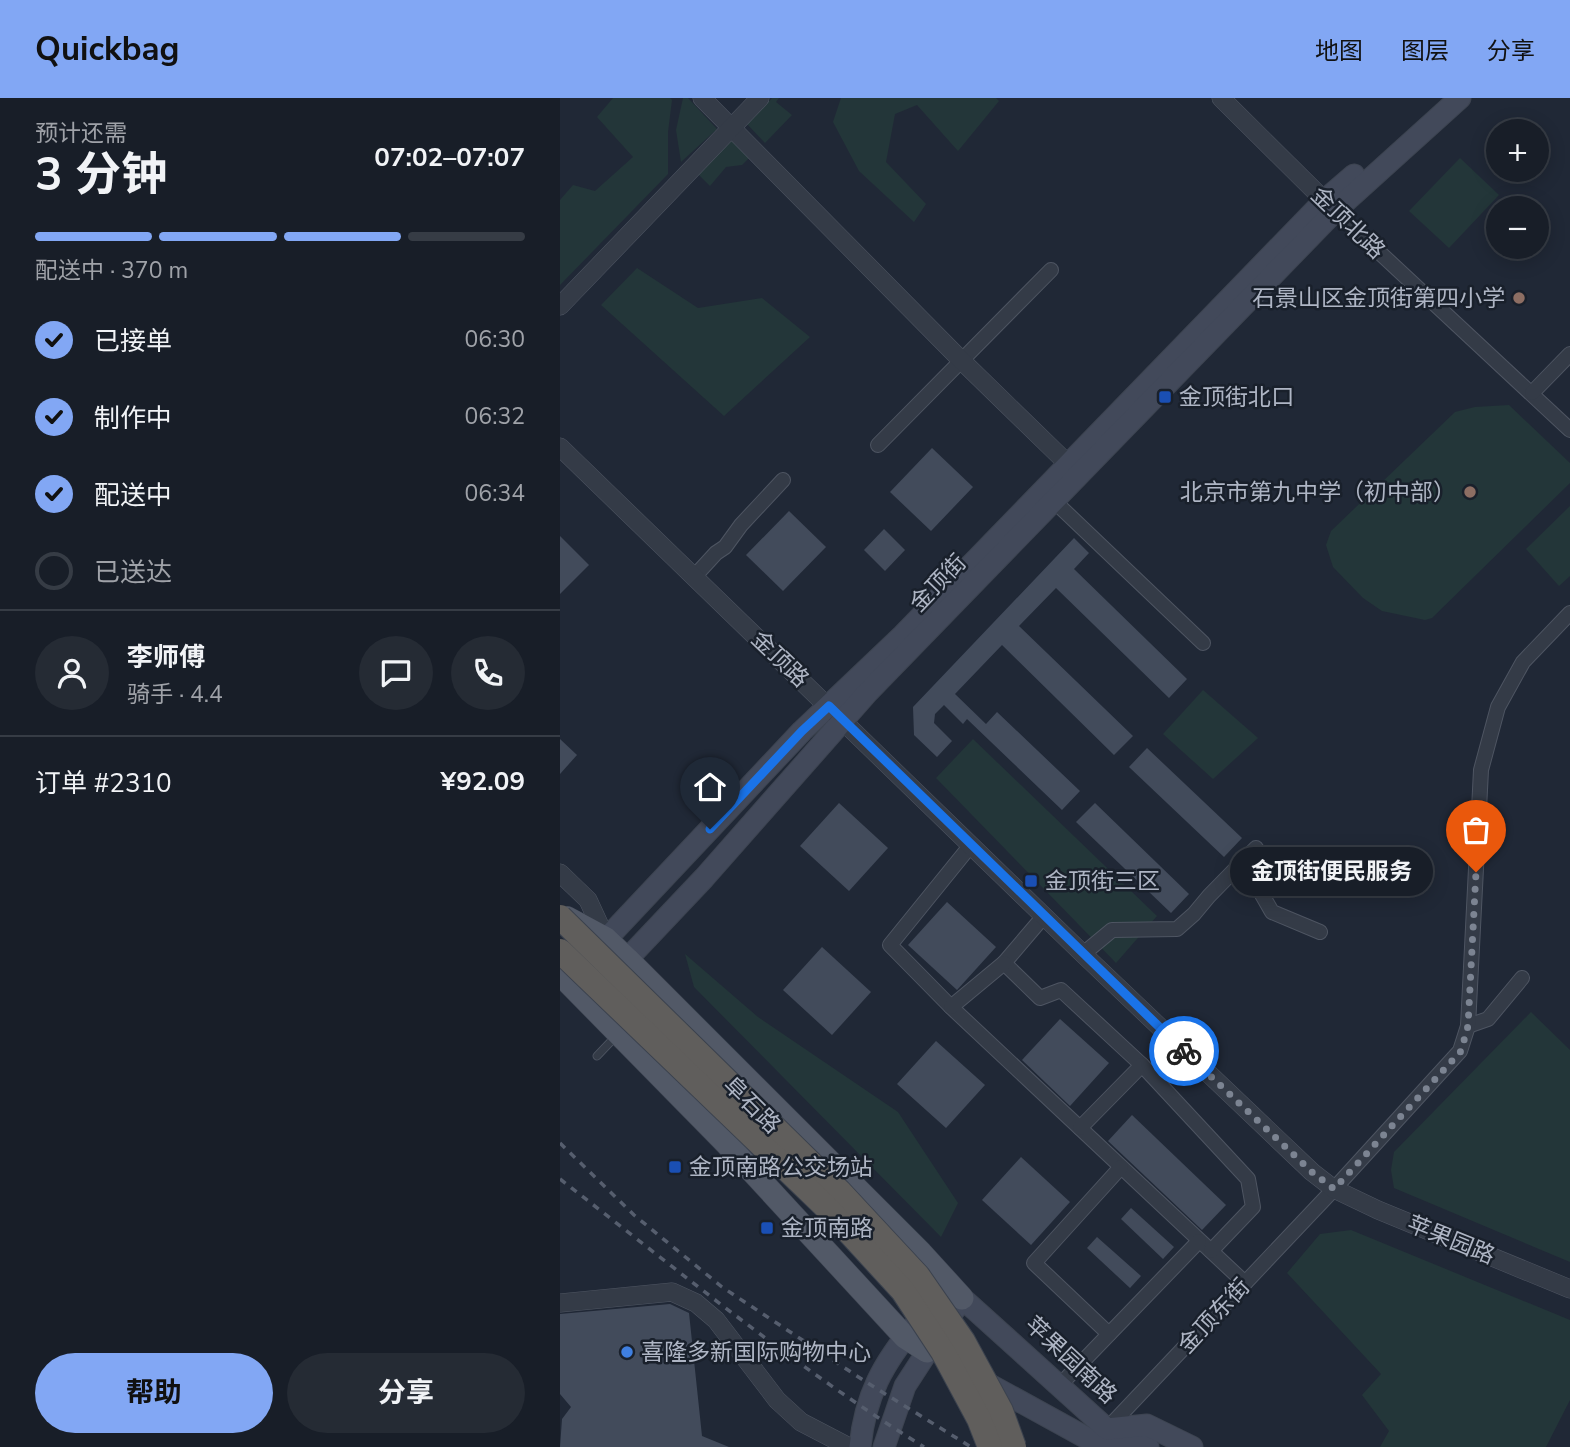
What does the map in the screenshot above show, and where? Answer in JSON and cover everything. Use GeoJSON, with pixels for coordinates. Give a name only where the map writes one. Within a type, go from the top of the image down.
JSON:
{"type":"FeatureCollection","features":[{"type":"Feature","properties":{"kind":"highway"},"geometry":{"type":"LineString","coordinates":[[560,900],[613,953]]}},
{"type":"Feature","properties":{"kind":"highway","name":"阜石路"},"geometry":{"type":"LineString","coordinates":[[560,917],[613,953],[918,1276],[963,1341],[1001,1411],[1014,1447]]}},
{"type":"Feature","properties":{"kind":"highway","name":"阜石路"},"geometry":{"type":"LineString","coordinates":[[560,951],[826,1207],[903,1291],[943,1352],[979,1419],[990,1447]]}},
{"type":"Feature","properties":{"kind":"main road"},"geometry":{"type":"LineString","coordinates":[[1330,206],[1439,98]]}},
{"type":"Feature","properties":{"kind":"main road"},"geometry":{"type":"LineString","coordinates":[[1330,206],[1460,98]]}},
{"type":"Feature","properties":{"kind":"main road","name":"金顶街"},"geometry":{"type":"LineString","coordinates":[[563,975],[613,953],[704,878],[836,713],[903,635],[1069,465],[1330,206]]}},
{"type":"Feature","properties":{"kind":"main road","name":"金顶街"},"geometry":{"type":"LineString","coordinates":[[587,1001],[613,953],[802,731],[868,692],[1054,501],[1330,206]]}},
{"type":"Feature","properties":{"kind":"main road"},"geometry":{"type":"LineString","coordinates":[[560,911],[668,999],[956,1291]]}},
{"type":"Feature","properties":{"kind":"main road"},"geometry":{"type":"LineString","coordinates":[[563,975],[727,1144],[905,1337],[927,1351]]}},
{"type":"Feature","properties":{"kind":"main road"},"geometry":{"type":"LineString","coordinates":[[860,1447],[867,1406],[879,1374],[905,1337],[956,1291]]}},
{"type":"Feature","properties":{"kind":"main road"},"geometry":{"type":"LineString","coordinates":[[884,1447],[905,1386],[927,1351],[956,1291]]}},
{"type":"Feature","properties":{"kind":"main road","name":"苹果园南路"},"geometry":{"type":"LineString","coordinates":[[956,1291],[1060,1385],[1101,1436]]}},
{"type":"Feature","properties":{"kind":"main road","name":"苹果园南路"},"geometry":{"type":"LineString","coordinates":[[927,1351],[1101,1436],[1138,1442],[1148,1447]]}},
{"type":"Feature","properties":{"kind":"main road","name":"苹果园南路"},"geometry":{"type":"LineString","coordinates":[[1101,1436],[1147,1425],[1192,1447]]}},
{"type":"Feature","properties":{"kind":"street"},"geometry":{"type":"LineString","coordinates":[[702,98],[961,360],[1069,465]]}},
{"type":"Feature","properties":{"kind":"street"},"geometry":{"type":"LineString","coordinates":[[560,306],[760,98]]}},
{"type":"Feature","properties":{"kind":"street","name":"金顶北路"},"geometry":{"type":"LineString","coordinates":[[1221,98],[1330,206],[1570,430]]}},
{"type":"Feature","properties":{"kind":"street"},"geometry":{"type":"LineString","coordinates":[[878,445],[1051,270]]}},
{"type":"Feature","properties":{"kind":"street"},"geometry":{"type":"LineString","coordinates":[[1532,393],[1570,354]]}},
{"type":"Feature","properties":{"kind":"street","name":"金顶路"},"geometry":{"type":"LineString","coordinates":[[560,447],[1083,954],[1312,1172],[1334,1189]]}},
{"type":"Feature","properties":{"kind":"street"},"geometry":{"type":"LineString","coordinates":[[694,577],[725,547],[741,525],[783,480]]}},
{"type":"Feature","properties":{"kind":"street"},"geometry":{"type":"LineString","coordinates":[[1054,501],[1203,642]]}},
{"type":"Feature","properties":{"kind":"street","name":"金顶东街"},"geometry":{"type":"LineString","coordinates":[[1101,1436],[1461,1051],[1468,1026],[1481,770],[1498,707],[1523,662],[1570,613]]}},
{"type":"Feature","properties":{"kind":"street"},"geometry":{"type":"LineString","coordinates":[[971,845],[890,945],[951,1007],[1245,1283]]}},
{"type":"Feature","properties":{"kind":"street"},"geometry":{"type":"LineString","coordinates":[[1083,954],[1112,930],[1177,929],[1256,848],[1252,866],[1272,912],[1320,932]]}},
{"type":"Feature","properties":{"kind":"street"},"geometry":{"type":"LineString","coordinates":[[560,873],[588,900],[613,953]]}},
{"type":"Feature","properties":{"kind":"street"},"geometry":{"type":"LineString","coordinates":[[951,1007],[1004,963],[1044,916]]}},
{"type":"Feature","properties":{"kind":"street"},"geometry":{"type":"LineString","coordinates":[[1004,963],[1040,998],[1060,990],[1142,1065],[1248,1179],[1253,1207],[1210,1251]]}},
{"type":"Feature","properties":{"kind":"street"},"geometry":{"type":"LineString","coordinates":[[1468,1026],[1488,1019],[1522,978]]}},
{"type":"Feature","properties":{"kind":"street"},"geometry":{"type":"LineString","coordinates":[[623,1037],[668,999]]}},
{"type":"Feature","properties":{"kind":"street"},"geometry":{"type":"LineString","coordinates":[[1080,1128],[1142,1065]]}},
{"type":"Feature","properties":{"kind":"street"},"geometry":{"type":"LineString","coordinates":[[1109,1334],[1034,1263],[1121,1167]]}},
{"type":"Feature","properties":{"kind":"street","name":"苹果园路"},"geometry":{"type":"LineString","coordinates":[[1334,1189],[1378,1210],[1570,1289]]}},
{"type":"Feature","properties":{"kind":"street"},"geometry":{"type":"LineString","coordinates":[[1060,1385],[1199,1241]]}},
{"type":"Feature","properties":{"kind":"street"},"geometry":{"type":"LineString","coordinates":[[560,1303],[672,1292],[696,1303],[716,1320],[777,1400],[801,1422],[849,1447]]}},
{"type":"Feature","properties":{"kind":"lane"},"geometry":{"type":"LineString","coordinates":[[597,1056],[623,1037]]}},
{"type":"Feature","properties":{"kind":"shaded area"},"geometry":{"type":"Polygon","coordinates":[[[613,98],[672,100],[668,132],[668,174],[560,285],[560,200],[573,185],[595,191],[633,157],[597,117],[613,98]]]}},
{"type":"Feature","properties":{"kind":"shaded area"},"geometry":{"type":"Polygon","coordinates":[[[683,98],[688,98],[717,129],[681,162],[676,130],[683,98]]]}},
{"type":"Feature","properties":{"kind":"shaded area"},"geometry":{"type":"Polygon","coordinates":[[[772,98],[779,98],[776,102],[792,115],[765,143],[747,124],[772,98]]]}},
{"type":"Feature","properties":{"kind":"shaded area"},"geometry":{"type":"Polygon","coordinates":[[[841,98],[996,98],[999,101],[958,151],[917,105],[895,114],[886,162],[926,204],[914,222],[859,171],[833,122],[841,98]]]}},
{"type":"Feature","properties":{"kind":"shaded area"},"geometry":{"type":"Polygon","coordinates":[[[731,138],[753,154],[742,165],[726,167],[710,186],[697,173],[731,138]]]}},
{"type":"Feature","properties":{"kind":"shaded area"},"geometry":{"type":"Polygon","coordinates":[[[1460,158],[1499,195],[1486,196],[1486,209],[1449,248],[1409,211],[1460,158]]]}},
{"type":"Feature","properties":{"kind":"shaded area"},"geometry":{"type":"Polygon","coordinates":[[[637,268],[698,308],[762,298],[810,337],[724,416],[601,305],[637,268]]]}},
{"type":"Feature","properties":{"kind":"shaded area"},"geometry":{"type":"Polygon","coordinates":[[[1509,405],[1570,463],[1570,483],[1432,618],[1425,620],[1382,611],[1363,598],[1333,567],[1326,545],[1331,531],[1455,412],[1475,407],[1509,405]]]}},
{"type":"Feature","properties":{"kind":"shaded area"},"geometry":{"type":"Polygon","coordinates":[[[1570,506],[1570,576],[1559,586],[1526,549],[1570,506]]]}},
{"type":"Feature","properties":{"kind":"shaded area"},"geometry":{"type":"Polygon","coordinates":[[[1203,690],[1258,738],[1213,779],[1163,734],[1203,690]]]}},
{"type":"Feature","properties":{"kind":"shaded area"},"geometry":{"type":"Polygon","coordinates":[[[973,739],[1157,916],[1116,963],[936,778],[973,739]]]}},
{"type":"Feature","properties":{"kind":"shaded area"},"geometry":{"type":"Polygon","coordinates":[[[685,954],[758,1017],[898,1112],[958,1203],[941,1237],[694,987],[685,954]]]}},
{"type":"Feature","properties":{"kind":"shaded area"},"geometry":{"type":"Polygon","coordinates":[[[1531,1012],[1570,1050],[1570,1262],[1394,1188],[1391,1170],[1394,1152],[1531,1012]]]}},
{"type":"Feature","properties":{"kind":"shaded area"},"geometry":{"type":"Polygon","coordinates":[[[1351,1230],[1570,1320],[1570,1400],[1546,1447],[1380,1447],[1389,1431],[1362,1395],[1381,1374],[1287,1273],[1320,1234],[1351,1230]]]}},
{"type":"Feature","properties":{"kind":"building"},"geometry":{"type":"Polygon","coordinates":[[[932,448],[973,487],[931,531],[890,492],[932,448]]]}},
{"type":"Feature","properties":{"kind":"building"},"geometry":{"type":"Polygon","coordinates":[[[789,511],[826,547],[783,591],[746,555],[789,511]]]}},
{"type":"Feature","properties":{"kind":"building"},"geometry":{"type":"Polygon","coordinates":[[[884,529],[905,550],[885,571],[864,550],[884,529]]]}},
{"type":"Feature","properties":{"kind":"building"},"geometry":{"type":"Polygon","coordinates":[[[560,536],[589,565],[560,594],[560,536]]]}},
{"type":"Feature","properties":{"kind":"building"},"geometry":{"type":"Polygon","coordinates":[[[1074,538],[1089,553],[1074,569],[1187,679],[1169,698],[1056,588],[1019,626],[1133,736],[1114,755],[1002,645],[955,694],[986,724],[997,712],[1080,791],[1062,810],[967,719],[963,724],[944,705],[935,714],[934,723],[952,741],[937,757],[914,735],[913,707],[1074,538]]]}},
{"type":"Feature","properties":{"kind":"building"},"geometry":{"type":"Polygon","coordinates":[[[560,739],[577,755],[560,774],[560,739]]]}},
{"type":"Feature","properties":{"kind":"building"},"geometry":{"type":"Polygon","coordinates":[[[1147,748],[1242,838],[1224,857],[1129,767],[1147,748]]]}},
{"type":"Feature","properties":{"kind":"building"},"geometry":{"type":"Polygon","coordinates":[[[839,803],[888,848],[849,891],[800,846],[839,803]]]}},
{"type":"Feature","properties":{"kind":"building"},"geometry":{"type":"Polygon","coordinates":[[[1095,803],[1189,894],[1171,913],[1076,822],[1095,803]]]}},
{"type":"Feature","properties":{"kind":"building"},"geometry":{"type":"Polygon","coordinates":[[[947,902],[996,947],[957,990],[908,945],[947,902]]]}},
{"type":"Feature","properties":{"kind":"building"},"geometry":{"type":"Polygon","coordinates":[[[822,947],[871,992],[832,1035],[783,990],[822,947]]]}},
{"type":"Feature","properties":{"kind":"building"},"geometry":{"type":"Polygon","coordinates":[[[1060,1019],[1109,1063],[1070,1106],[1022,1060],[1060,1019]]]}},
{"type":"Feature","properties":{"kind":"building"},"geometry":{"type":"Polygon","coordinates":[[[936,1041],[985,1085],[946,1128],[897,1084],[936,1041]]]}},
{"type":"Feature","properties":{"kind":"building"},"geometry":{"type":"Polygon","coordinates":[[[1132,1115],[1226,1205],[1202,1230],[1108,1141],[1132,1115]]]}},
{"type":"Feature","properties":{"kind":"building"},"geometry":{"type":"Polygon","coordinates":[[[1021,1157],[1070,1202],[1031,1245],[982,1200],[1021,1157]]]}},
{"type":"Feature","properties":{"kind":"building"},"geometry":{"type":"Polygon","coordinates":[[[1131,1208],[1174,1247],[1163,1259],[1121,1219],[1131,1208]]]}},
{"type":"Feature","properties":{"kind":"building"},"geometry":{"type":"Polygon","coordinates":[[[1097,1237],[1141,1276],[1130,1288],[1087,1248],[1097,1237]]]}},
{"type":"Feature","properties":{"kind":"building","name":"喜隆多新国际购物中心"},"geometry":{"type":"Polygon","coordinates":[[[670,1304],[689,1313],[702,1436],[729,1447],[560,1447],[562,1419],[571,1407],[560,1394],[560,1314],[670,1304]]]}},
{"type":"Feature","properties":{"kind":"railway"},"geometry":{"type":"LineString","coordinates":[[560,1143],[634,1215],[722,1287],[971,1447]]}},
{"type":"Feature","properties":{"kind":"railway"},"geometry":{"type":"LineString","coordinates":[[560,1179],[784,1352],[876,1417],[924,1447]]}},
{"type":"Feature","properties":{"kind":"way so far"},"geometry":{"type":"LineString","coordinates":[[1184,1051],[1312,1172],[1334,1189],[1461,1051],[1468,1026],[1476,872]]}},
{"type":"Feature","properties":{"kind":"place","name":"石景山区金顶街第四小学"},"geometry":{"type":"Point","coordinates":[1519,298]}},
{"type":"Feature","properties":{"kind":"place","name":"金顶街北口"},"geometry":{"type":"Point","coordinates":[1165,397]}},
{"type":"Feature","properties":{"kind":"place","name":"北京市第九中学（初中部）"},"geometry":{"type":"Point","coordinates":[1470,492]}},
{"type":"Feature","properties":{"kind":"place","name":"金顶街便民服务"},"geometry":{"type":"Point","coordinates":[1476,872]}},
{"type":"Feature","properties":{"kind":"place","name":"金顶街三区"},"geometry":{"type":"Point","coordinates":[1031,881]}},
{"type":"Feature","properties":{"kind":"place","name":"金顶南路公交场站"},"geometry":{"type":"Point","coordinates":[675,1167]}},
{"type":"Feature","properties":{"kind":"place","name":"金顶南路"},"geometry":{"type":"Point","coordinates":[767,1228]}},
{"type":"Feature","properties":{"kind":"place","name":"喜隆多新国际购物中心"},"geometry":{"type":"Point","coordinates":[627,1352]}},
{"type":"Feature","properties":{"kind":"route"},"geometry":{"type":"LineString","coordinates":[[710,829],[829,706],[1184,1051]]}}]}
